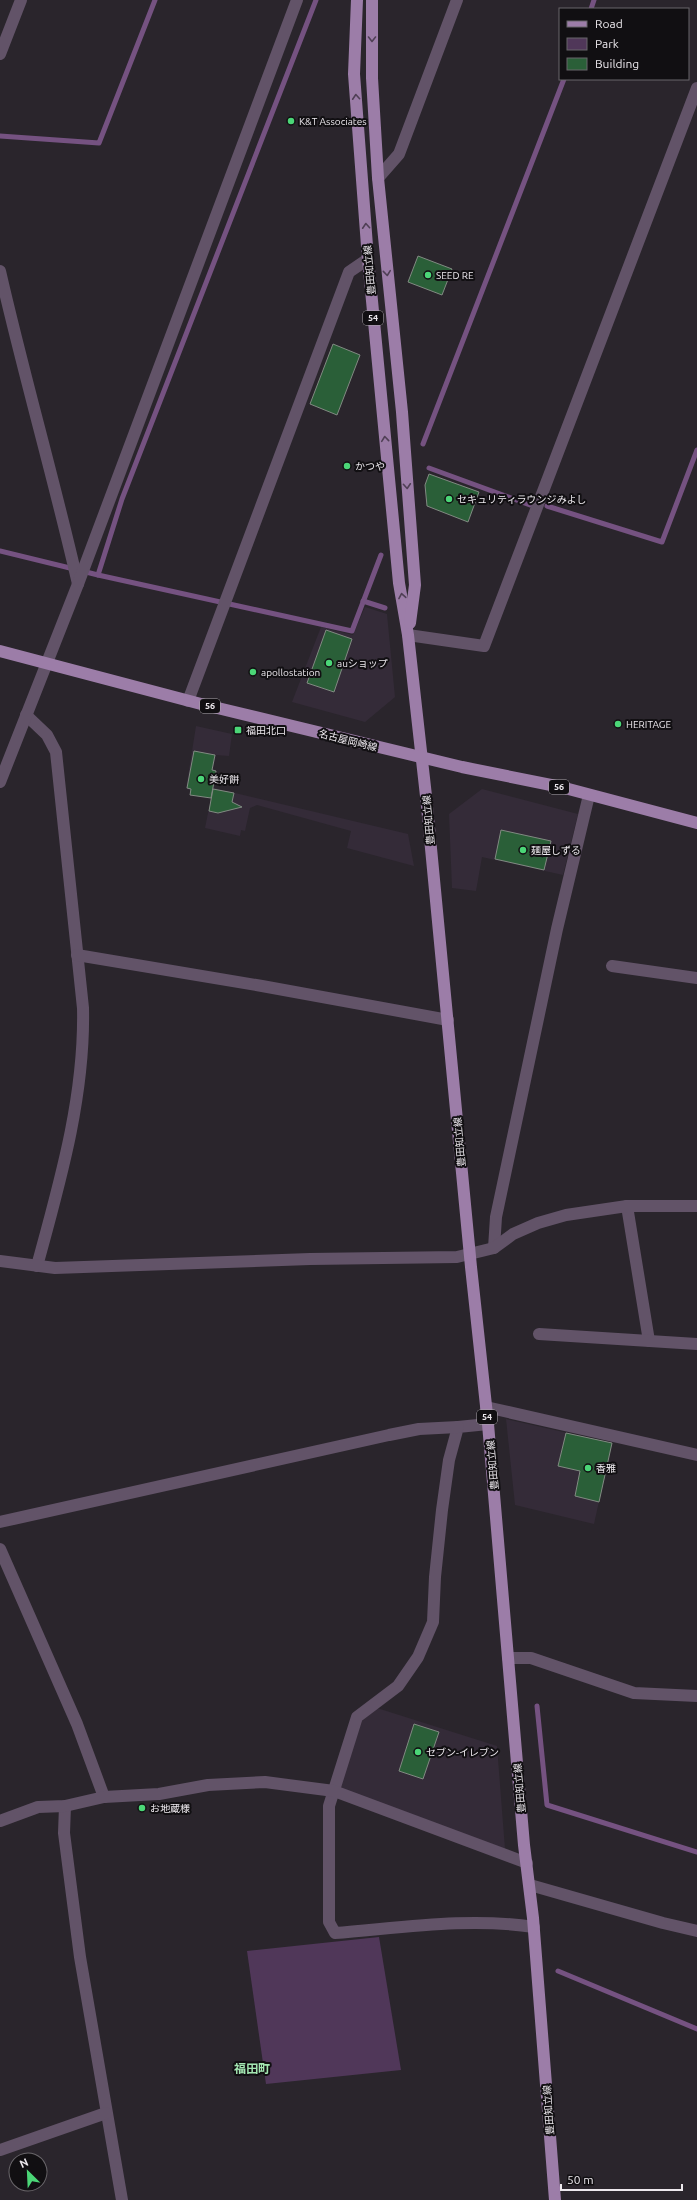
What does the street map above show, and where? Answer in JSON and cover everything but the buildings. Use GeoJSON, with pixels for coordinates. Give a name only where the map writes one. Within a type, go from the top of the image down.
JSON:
{"type":"FeatureCollection","features":[{"type":"Feature","properties":{"kind":"main road","name":"豊田知立線"},"geometry":{"type":"LineString","coordinates":[[357,0],[354,74],[368,259],[399,583],[408,635],[420,756],[426,796],[470,1255],[488,1424],[508,1658],[534,1927],[555,2200]]}},
{"type":"Feature","properties":{"kind":"main road","name":"豊田知立線"},"geometry":{"type":"LineString","coordinates":[[372,0],[372,78],[378,178],[402,412],[415,585],[408,635]]}},
{"type":"Feature","properties":{"kind":"main road","name":"名古屋岡崎線"},"geometry":{"type":"LineString","coordinates":[[0,652],[48,663],[188,701],[379,748],[589,795],[697,823]]}},
{"type":"Feature","properties":{"kind":"street"},"geometry":{"type":"LineString","coordinates":[[0,54],[21,0]]}},
{"type":"Feature","properties":{"kind":"street"},"geometry":{"type":"LineString","coordinates":[[0,782],[48,663],[60,626],[78,584],[297,0]]}},
{"type":"Feature","properties":{"kind":"street"},"geometry":{"type":"LineString","coordinates":[[378,178],[399,154],[457,0]]}},
{"type":"Feature","properties":{"kind":"street"},"geometry":{"type":"LineString","coordinates":[[408,635],[484,646],[697,88]]}},
{"type":"Feature","properties":{"kind":"street"},"geometry":{"type":"LineString","coordinates":[[188,701],[349,272],[368,259]]}},
{"type":"Feature","properties":{"kind":"street"},"geometry":{"type":"LineString","coordinates":[[0,271],[78,584]]}},
{"type":"Feature","properties":{"kind":"street"},"geometry":{"type":"LineString","coordinates":[[26,715],[47,735],[56,752],[83,1008],[84,1039],[79,1081],[68,1144],[37,1266]]}},
{"type":"Feature","properties":{"kind":"street"},"geometry":{"type":"LineString","coordinates":[[494,1248],[496,1217],[555,936],[589,795]]}},
{"type":"Feature","properties":{"kind":"street"},"geometry":{"type":"LineString","coordinates":[[77,955],[262,986],[448,1020]]}},
{"type":"Feature","properties":{"kind":"street"},"geometry":{"type":"LineString","coordinates":[[612,966],[697,978]]}},
{"type":"Feature","properties":{"kind":"street"},"geometry":{"type":"LineString","coordinates":[[627,1206],[649,1341]]}},
{"type":"Feature","properties":{"kind":"street"},"geometry":{"type":"LineString","coordinates":[[0,1261],[55,1268],[310,1258],[419,1258],[470,1255],[494,1248],[513,1234],[538,1223],[566,1215],[627,1206],[697,1206]]}},
{"type":"Feature","properties":{"kind":"street"},"geometry":{"type":"LineString","coordinates":[[540,1334],[697,1344]]}},
{"type":"Feature","properties":{"kind":"street"},"geometry":{"type":"LineString","coordinates":[[486,1407],[697,1455]]}},
{"type":"Feature","properties":{"kind":"street"},"geometry":{"type":"LineString","coordinates":[[0,1522],[382,1436],[419,1429],[488,1424]]}},
{"type":"Feature","properties":{"kind":"street"},"geometry":{"type":"LineString","coordinates":[[458,1427],[449,1460],[442,1510],[434,1577],[433,1622],[418,1657],[398,1686],[357,1717],[329,1806],[329,1922],[335,1933],[438,1924],[507,1922],[534,1927]]}},
{"type":"Feature","properties":{"kind":"street"},"geometry":{"type":"LineString","coordinates":[[0,1549],[77,1724],[104,1797]]}},
{"type":"Feature","properties":{"kind":"street"},"geometry":{"type":"LineString","coordinates":[[508,1658],[531,1658],[634,1692],[697,1696]]}},
{"type":"Feature","properties":{"kind":"street"},"geometry":{"type":"LineString","coordinates":[[0,1821],[38,1807],[65,1806],[104,1797],[159,1794],[208,1785],[265,1782],[334,1791],[527,1863]]}},
{"type":"Feature","properties":{"kind":"street"},"geometry":{"type":"LineString","coordinates":[[65,1806],[64,1833],[80,1956],[122,2200]]}},
{"type":"Feature","properties":{"kind":"street"},"geometry":{"type":"LineString","coordinates":[[530,1885],[663,1923],[697,1930]]}},
{"type":"Feature","properties":{"kind":"street"},"geometry":{"type":"LineString","coordinates":[[0,2150],[106,2113]]}},
{"type":"Feature","properties":{"kind":"shaded area"},"geometry":{"type":"Polygon","coordinates":[[[365,607],[387,614],[395,697],[365,722],[292,702],[321,627],[353,635],[365,607]]]}},
{"type":"Feature","properties":{"kind":"shaded area"},"geometry":{"type":"Polygon","coordinates":[[[196,726],[232,734],[229,756],[216,755],[213,769],[217,771],[214,788],[408,834],[414,866],[347,848],[351,831],[257,805],[250,808],[245,831],[241,830],[240,836],[205,828],[211,798],[190,795],[191,790],[186,789],[196,726]]]}},
{"type":"Feature","properties":{"kind":"shaded area"},"geometry":{"type":"Polygon","coordinates":[[[482,789],[578,814],[563,875],[482,857],[476,891],[452,888],[449,814],[482,789]]]}},
{"type":"Feature","properties":{"kind":"shaded area"},"geometry":{"type":"Polygon","coordinates":[[[506,1419],[612,1443],[594,1524],[515,1505],[506,1419]]]}},
{"type":"Feature","properties":{"kind":"shaded area"},"geometry":{"type":"Polygon","coordinates":[[[377,1708],[497,1746],[505,1849],[339,1788],[362,1721],[377,1708]]]}},
{"type":"Feature","properties":{"kind":"green space"},"geometry":{"type":"Polygon","coordinates":[[[379,1937],[401,2070],[266,2084],[247,1951],[379,1937]]]}},
{"type":"Feature","properties":{"kind":"waterway"},"geometry":{"type":"LineString","coordinates":[[0,136],[99,143],[155,0]]}},
{"type":"Feature","properties":{"kind":"waterway"},"geometry":{"type":"LineString","coordinates":[[82,571],[98,575],[122,499],[316,0]]}},
{"type":"Feature","properties":{"kind":"waterway"},"geometry":{"type":"LineString","coordinates":[[591,8],[594,0]]}},
{"type":"Feature","properties":{"kind":"waterway"},"geometry":{"type":"LineString","coordinates":[[423,444],[564,80]]}},
{"type":"Feature","properties":{"kind":"waterway"},"geometry":{"type":"LineString","coordinates":[[547,506],[662,542],[697,450]]}},
{"type":"Feature","properties":{"kind":"waterway"},"geometry":{"type":"LineString","coordinates":[[429,468],[530,505]]}},
{"type":"Feature","properties":{"kind":"waterway"},"geometry":{"type":"LineString","coordinates":[[0,551],[74,569]]}},
{"type":"Feature","properties":{"kind":"waterway"},"geometry":{"type":"LineString","coordinates":[[98,575],[352,631],[381,555]]}},
{"type":"Feature","properties":{"kind":"waterway"},"geometry":{"type":"LineString","coordinates":[[363,601],[385,608]]}},
{"type":"Feature","properties":{"kind":"waterway"},"geometry":{"type":"LineString","coordinates":[[537,1706],[547,1805],[697,1852]]}},
{"type":"Feature","properties":{"kind":"waterway"},"geometry":{"type":"LineString","coordinates":[[558,1971],[697,2029]]}},
{"type":"Feature","properties":{"kind":"place","name":"K&T Associates"},"geometry":{"type":"Point","coordinates":[291,121]}},
{"type":"Feature","properties":{"kind":"place","name":"SEED RE"},"geometry":{"type":"Point","coordinates":[428,275]}},
{"type":"Feature","properties":{"kind":"place","name":"かつや"},"geometry":{"type":"Point","coordinates":[347,466]}},
{"type":"Feature","properties":{"kind":"place","name":"セキュリティラウンジみよし"},"geometry":{"type":"Point","coordinates":[449,499]}},
{"type":"Feature","properties":{"kind":"place","name":"auショップ"},"geometry":{"type":"Point","coordinates":[329,663]}},
{"type":"Feature","properties":{"kind":"place","name":"apollostation"},"geometry":{"type":"Point","coordinates":[253,672]}},
{"type":"Feature","properties":{"kind":"place","name":"HERITAGE"},"geometry":{"type":"Point","coordinates":[618,724]}},
{"type":"Feature","properties":{"kind":"place","name":"福田北口"},"geometry":{"type":"Point","coordinates":[238,730]}},
{"type":"Feature","properties":{"kind":"place","name":"美好餅"},"geometry":{"type":"Point","coordinates":[201,779]}},
{"type":"Feature","properties":{"kind":"place","name":"麺屋しずる"},"geometry":{"type":"Point","coordinates":[523,850]}},
{"type":"Feature","properties":{"kind":"place","name":"香雅"},"geometry":{"type":"Point","coordinates":[588,1468]}},
{"type":"Feature","properties":{"kind":"place","name":"セブン-イレブン"},"geometry":{"type":"Point","coordinates":[418,1752]}},
{"type":"Feature","properties":{"kind":"place","name":"お地蔵様"},"geometry":{"type":"Point","coordinates":[142,1808]}},
{"type":"Feature","properties":{"kind":"district","name":"福田町"},"geometry":{"type":"Point","coordinates":[252,2069]}}]}
